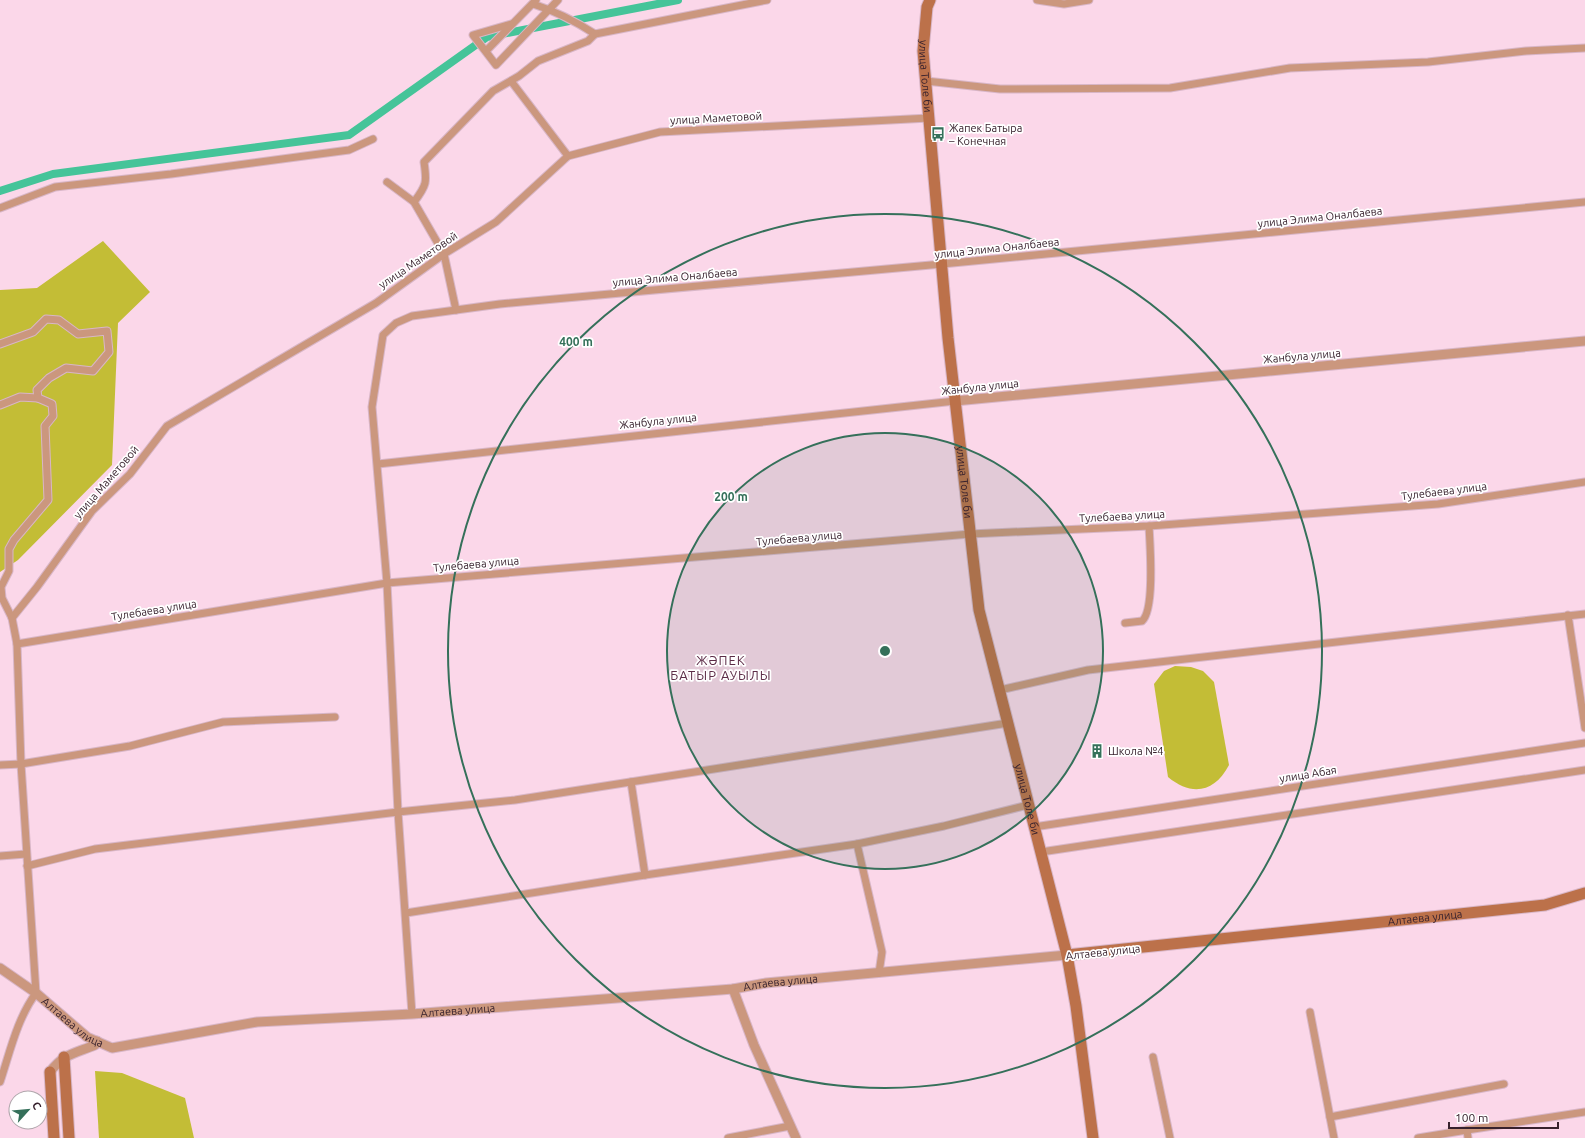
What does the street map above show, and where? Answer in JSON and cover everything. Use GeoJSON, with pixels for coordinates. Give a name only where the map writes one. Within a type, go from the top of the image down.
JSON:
{"type":"FeatureCollection","features":[{"type":"Feature","properties":{"kind":"main road","name":"улица Толе би"},"geometry":{"type":"LineString","coordinates":[[930,0],[927,7],[923,51],[955,401],[979,610],[1067,955],[1076,1006],[1093,1138]]}},
{"type":"Feature","properties":{"kind":"main road","name":"Алтаева улица"},"geometry":{"type":"LineString","coordinates":[[1067,955],[1545,905],[1585,893]]}},
{"type":"Feature","properties":{"kind":"main road"},"geometry":{"type":"LineString","coordinates":[[64,1057],[69,1138]]}},
{"type":"Feature","properties":{"kind":"main road"},"geometry":{"type":"LineString","coordinates":[[50,1072],[54,1138]]}},
{"type":"Feature","properties":{"kind":"street"},"geometry":{"type":"LineString","coordinates":[[512,24],[473,35],[496,65],[558,0]]}},
{"type":"Feature","properties":{"kind":"street"},"geometry":{"type":"LineString","coordinates":[[414,202],[422,192],[427,179],[424,162],[493,91],[511,81],[538,61],[588,41],[595,34],[766,0]]}},
{"type":"Feature","properties":{"kind":"street"},"geometry":{"type":"LineString","coordinates":[[1037,0],[1064,4],[1089,0]]}},
{"type":"Feature","properties":{"kind":"street"},"geometry":{"type":"LineString","coordinates":[[486,51],[534,2],[580,24],[595,34]]}},
{"type":"Feature","properties":{"kind":"street"},"geometry":{"type":"LineString","coordinates":[[926,81],[1000,89],[1170,88],[1290,68],[1428,62],[1526,51],[1585,48]]}},
{"type":"Feature","properties":{"kind":"street"},"geometry":{"type":"LineString","coordinates":[[511,81],[568,156]]}},
{"type":"Feature","properties":{"kind":"street","name":"улица Маметовой"},"geometry":{"type":"LineString","coordinates":[[12,618],[37,587],[92,511],[130,474],[167,426],[376,303],[444,254],[496,222],[568,156],[660,132],[929,118]]}},
{"type":"Feature","properties":{"kind":"street"},"geometry":{"type":"LineString","coordinates":[[0,208],[55,187],[172,174],[349,150],[373,139]]}},
{"type":"Feature","properties":{"kind":"street"},"geometry":{"type":"LineString","coordinates":[[387,182],[414,202],[444,254],[456,310]]}},
{"type":"Feature","properties":{"kind":"street","name":"улица Элима Оналбаева"},"geometry":{"type":"LineString","coordinates":[[412,1014],[398,812],[386,583],[378,464],[372,407],[383,335],[396,323],[412,316],[500,304],[942,264],[1585,202]]}},
{"type":"Feature","properties":{"kind":"street"},"geometry":{"type":"LineString","coordinates":[[0,344],[33,332],[46,318],[59,320],[78,334],[107,331],[110,352],[93,372],[66,368],[49,378],[37,390],[38,398]]}},
{"type":"Feature","properties":{"kind":"street","name":"Жанбула улица"},"geometry":{"type":"LineString","coordinates":[[378,464],[955,401],[1585,341]]}},
{"type":"Feature","properties":{"kind":"street"},"geometry":{"type":"LineString","coordinates":[[0,405],[20,397],[38,398],[52,404],[53,416],[45,426],[48,500],[14,540],[9,549],[9,571],[1,586],[2,598],[12,618],[17,644],[21,764],[36,993],[27,1005],[0,1082]]}},
{"type":"Feature","properties":{"kind":"street","name":"Тулебаева улица"},"geometry":{"type":"LineString","coordinates":[[17,644],[386,583],[970,534],[1149,526],[1438,504],[1585,482]]}},
{"type":"Feature","properties":{"kind":"street"},"geometry":{"type":"LineString","coordinates":[[1125,623],[1142,621],[1146,615],[1150,589],[1151,567],[1149,526]]}},
{"type":"Feature","properties":{"kind":"street"},"geometry":{"type":"LineString","coordinates":[[0,603],[12,618]]}},
{"type":"Feature","properties":{"kind":"street"},"geometry":{"type":"LineString","coordinates":[[1000,690],[1088,670],[1585,614]]}},
{"type":"Feature","properties":{"kind":"street"},"geometry":{"type":"LineString","coordinates":[[1568,615],[1585,728]]}},
{"type":"Feature","properties":{"kind":"street"},"geometry":{"type":"LineString","coordinates":[[0,765],[21,764],[130,746],[224,722],[335,717]]}},
{"type":"Feature","properties":{"kind":"street"},"geometry":{"type":"LineString","coordinates":[[27,866],[95,849],[398,812],[515,800],[1008,723]]}},
{"type":"Feature","properties":{"kind":"street","name":"улица Абая"},"geometry":{"type":"LineString","coordinates":[[1034,827],[1585,743]]}},
{"type":"Feature","properties":{"kind":"street"},"geometry":{"type":"LineString","coordinates":[[1041,852],[1585,770]]}},
{"type":"Feature","properties":{"kind":"street"},"geometry":{"type":"LineString","coordinates":[[631,782],[645,875]]}},
{"type":"Feature","properties":{"kind":"street"},"geometry":{"type":"LineString","coordinates":[[406,913],[645,875],[857,844],[944,826],[1028,805]]}},
{"type":"Feature","properties":{"kind":"street"},"geometry":{"type":"LineString","coordinates":[[857,844],[882,952],[879,973]]}},
{"type":"Feature","properties":{"kind":"street"},"geometry":{"type":"LineString","coordinates":[[0,856],[26,854]]}},
{"type":"Feature","properties":{"kind":"street","name":"Алтаева улица"},"geometry":{"type":"LineString","coordinates":[[0,968],[36,993],[87,1037],[112,1048],[257,1022],[412,1014],[733,989],[766,983],[1067,955]]}},
{"type":"Feature","properties":{"kind":"street"},"geometry":{"type":"LineString","coordinates":[[733,989],[754,1045],[796,1138]]}},
{"type":"Feature","properties":{"kind":"street"},"geometry":{"type":"LineString","coordinates":[[1310,1012],[1334,1138]]}},
{"type":"Feature","properties":{"kind":"street"},"geometry":{"type":"LineString","coordinates":[[50,1072],[64,1057],[95,1045],[97,1041]]}},
{"type":"Feature","properties":{"kind":"street"},"geometry":{"type":"LineString","coordinates":[[1153,1057],[1170,1138]]}},
{"type":"Feature","properties":{"kind":"street"},"geometry":{"type":"LineString","coordinates":[[1330,1117],[1504,1084]]}},
{"type":"Feature","properties":{"kind":"street"},"geometry":{"type":"LineString","coordinates":[[1418,1138],[1585,1112]]}},
{"type":"Feature","properties":{"kind":"street"},"geometry":{"type":"LineString","coordinates":[[728,1138],[790,1126]]}},
{"type":"Feature","properties":{"kind":"street"},"geometry":{"type":"LineString","coordinates":[[1467,1130],[1468,1138]]}},
{"type":"Feature","properties":{"kind":"shaded area"},"geometry":{"type":"Polygon","coordinates":[[[103,241],[150,292],[118,323],[112,465],[18,560],[0,572],[0,290],[37,288],[103,241]]]}},
{"type":"Feature","properties":{"kind":"shaded area"},"geometry":{"type":"Polygon","coordinates":[[[1175,666],[1191,667],[1203,671],[1214,682],[1229,765],[1217,781],[1202,789],[1186,787],[1168,777],[1154,684],[1164,671],[1175,666]]]}},
{"type":"Feature","properties":{"kind":"shaded area"},"geometry":{"type":"Polygon","coordinates":[[[95,1071],[122,1073],[185,1098],[194,1138],[99,1138],[95,1071]]]}},
{"type":"Feature","properties":{"kind":"waterway"},"geometry":{"type":"LineString","coordinates":[[0,191],[53,174],[349,135],[487,37],[678,0]]}},
{"type":"Feature","properties":{"kind":"place","name":"Жапек Батыра – Конечная"},"geometry":{"type":"Point","coordinates":[938,134]}},
{"type":"Feature","properties":{"kind":"place","name":"Школа №4"},"geometry":{"type":"Point","coordinates":[1097,751]}},
{"type":"Feature","properties":{"kind":"district","name":"ЖӘПЕК БАТЫР АУЫЛЫ"},"geometry":{"type":"Point","coordinates":[721,668]}}]}
